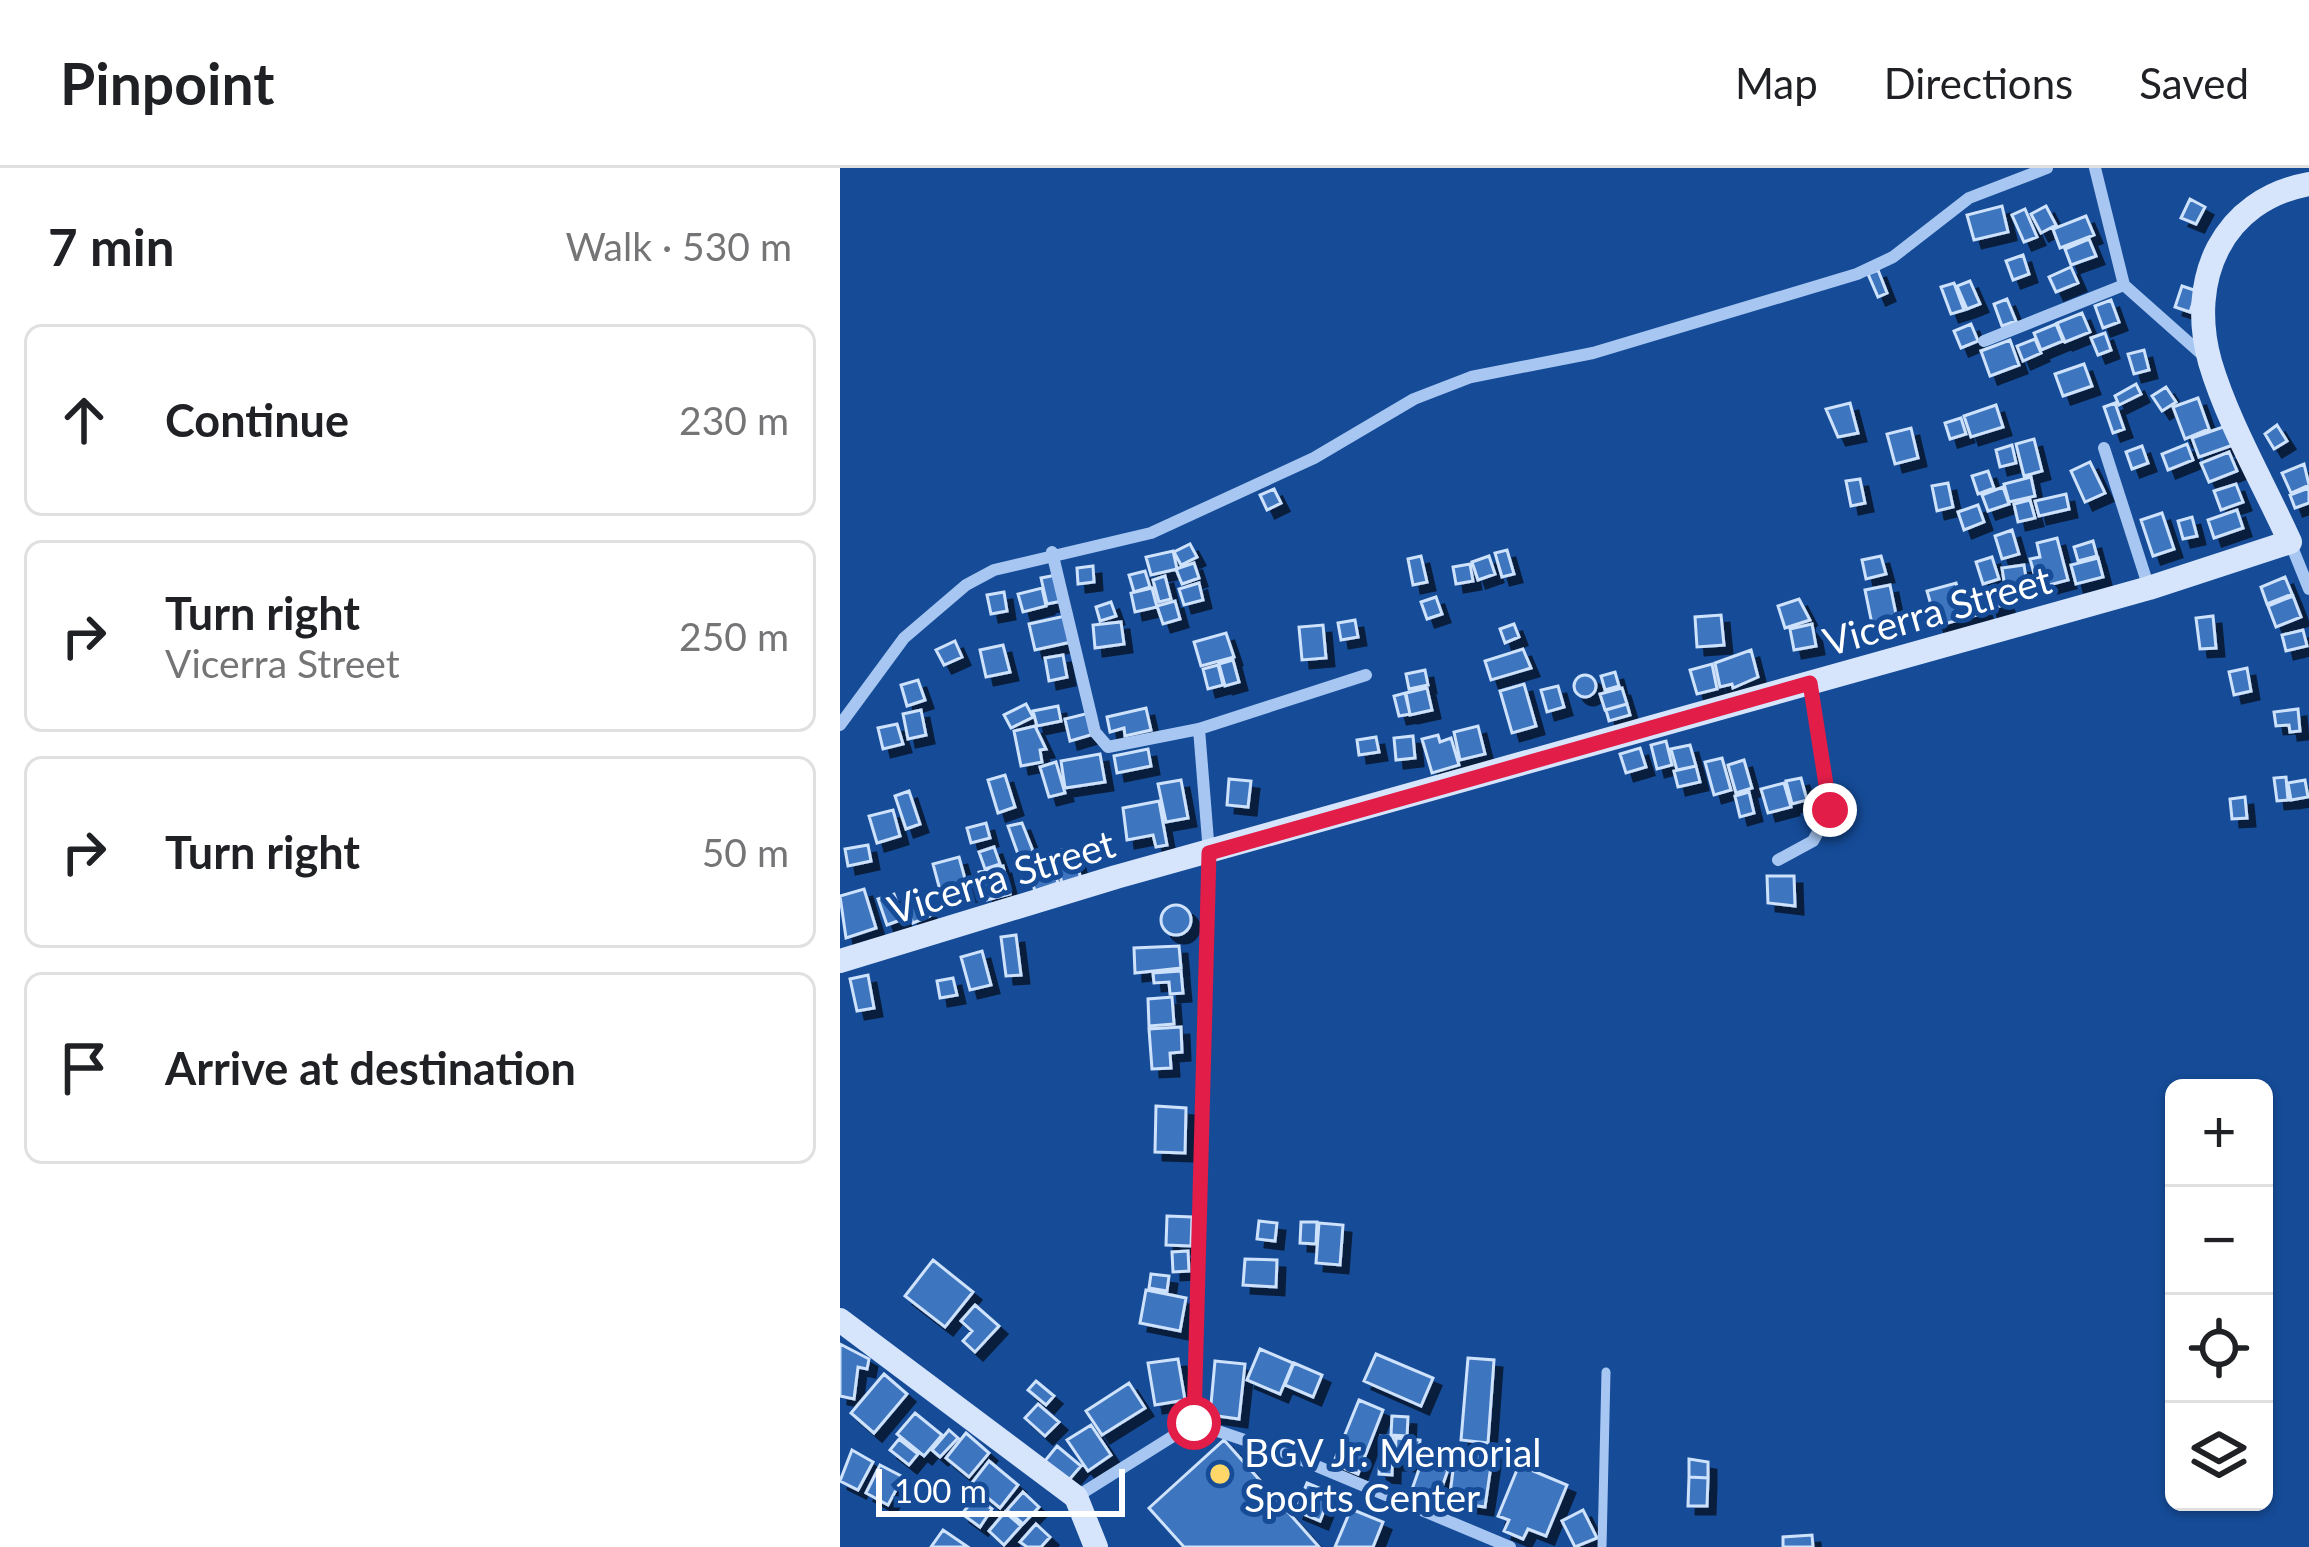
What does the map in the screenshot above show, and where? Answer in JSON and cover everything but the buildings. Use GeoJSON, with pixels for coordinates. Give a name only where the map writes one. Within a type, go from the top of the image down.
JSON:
{"type":"FeatureCollection","features":[{"type":"Feature","properties":{"kind":"main road"},"geometry":{"type":"LineString","coordinates":[[2290,542],[2210,362],[2202,308],[2220,240],[2251,204],[2309,184]]}},
{"type":"Feature","properties":{"kind":"main road","name":"Vicerra Street"},"geometry":{"type":"LineString","coordinates":[[840,961],[2149,588],[2290,542]]}},
{"type":"Feature","properties":{"kind":"main road"},"geometry":{"type":"LineString","coordinates":[[840,1320],[1076,1497],[1096,1547]]}},
{"type":"Feature","properties":{"kind":"street"},"geometry":{"type":"LineString","coordinates":[[840,725],[882,662],[966,585],[1052,552],[1151,533],[1314,458],[1414,399],[1471,377],[1593,353],[1857,274],[1893,257],[1970,197],[2047,168]]}},
{"type":"Feature","properties":{"kind":"street"},"geometry":{"type":"LineString","coordinates":[[2095,168],[2124,285],[2210,362]]}},
{"type":"Feature","properties":{"kind":"street"},"geometry":{"type":"LineString","coordinates":[[1984,341],[2124,285]]}},
{"type":"Feature","properties":{"kind":"street"},"geometry":{"type":"LineString","coordinates":[[2104,448],[2149,588]]}},
{"type":"Feature","properties":{"kind":"street"},"geometry":{"type":"LineString","coordinates":[[2290,542],[2309,589]]}},
{"type":"Feature","properties":{"kind":"street"},"geometry":{"type":"LineString","coordinates":[[1052,552],[1098,740],[1117,748],[1199,729],[1366,675]]}},
{"type":"Feature","properties":{"kind":"street"},"geometry":{"type":"LineString","coordinates":[[1778,860],[1813,841],[1830,810],[1810,683]]}},
{"type":"Feature","properties":{"kind":"street"},"geometry":{"type":"LineString","coordinates":[[1194,1423],[1209,853],[1199,729]]}},
{"type":"Feature","properties":{"kind":"street"},"geometry":{"type":"LineString","coordinates":[[1076,1497],[1194,1423]]}},
{"type":"Feature","properties":{"kind":"street"},"geometry":{"type":"LineString","coordinates":[[1194,1423],[1295,1457],[1510,1547]]}},
{"type":"Feature","properties":{"kind":"lane"},"geometry":{"type":"LineString","coordinates":[[1603,1547],[1606,1372]]}},
{"type":"Feature","properties":{"kind":"place","name":"BGV Jr. Memorial Sports Center"},"geometry":{"type":"Point","coordinates":[1220,1474]}},
{"type":"Feature","properties":{"kind":"route"},"geometry":{"type":"LineString","coordinates":[[1194,1423],[1209,853],[1810,683],[1830,810]]}}]}
